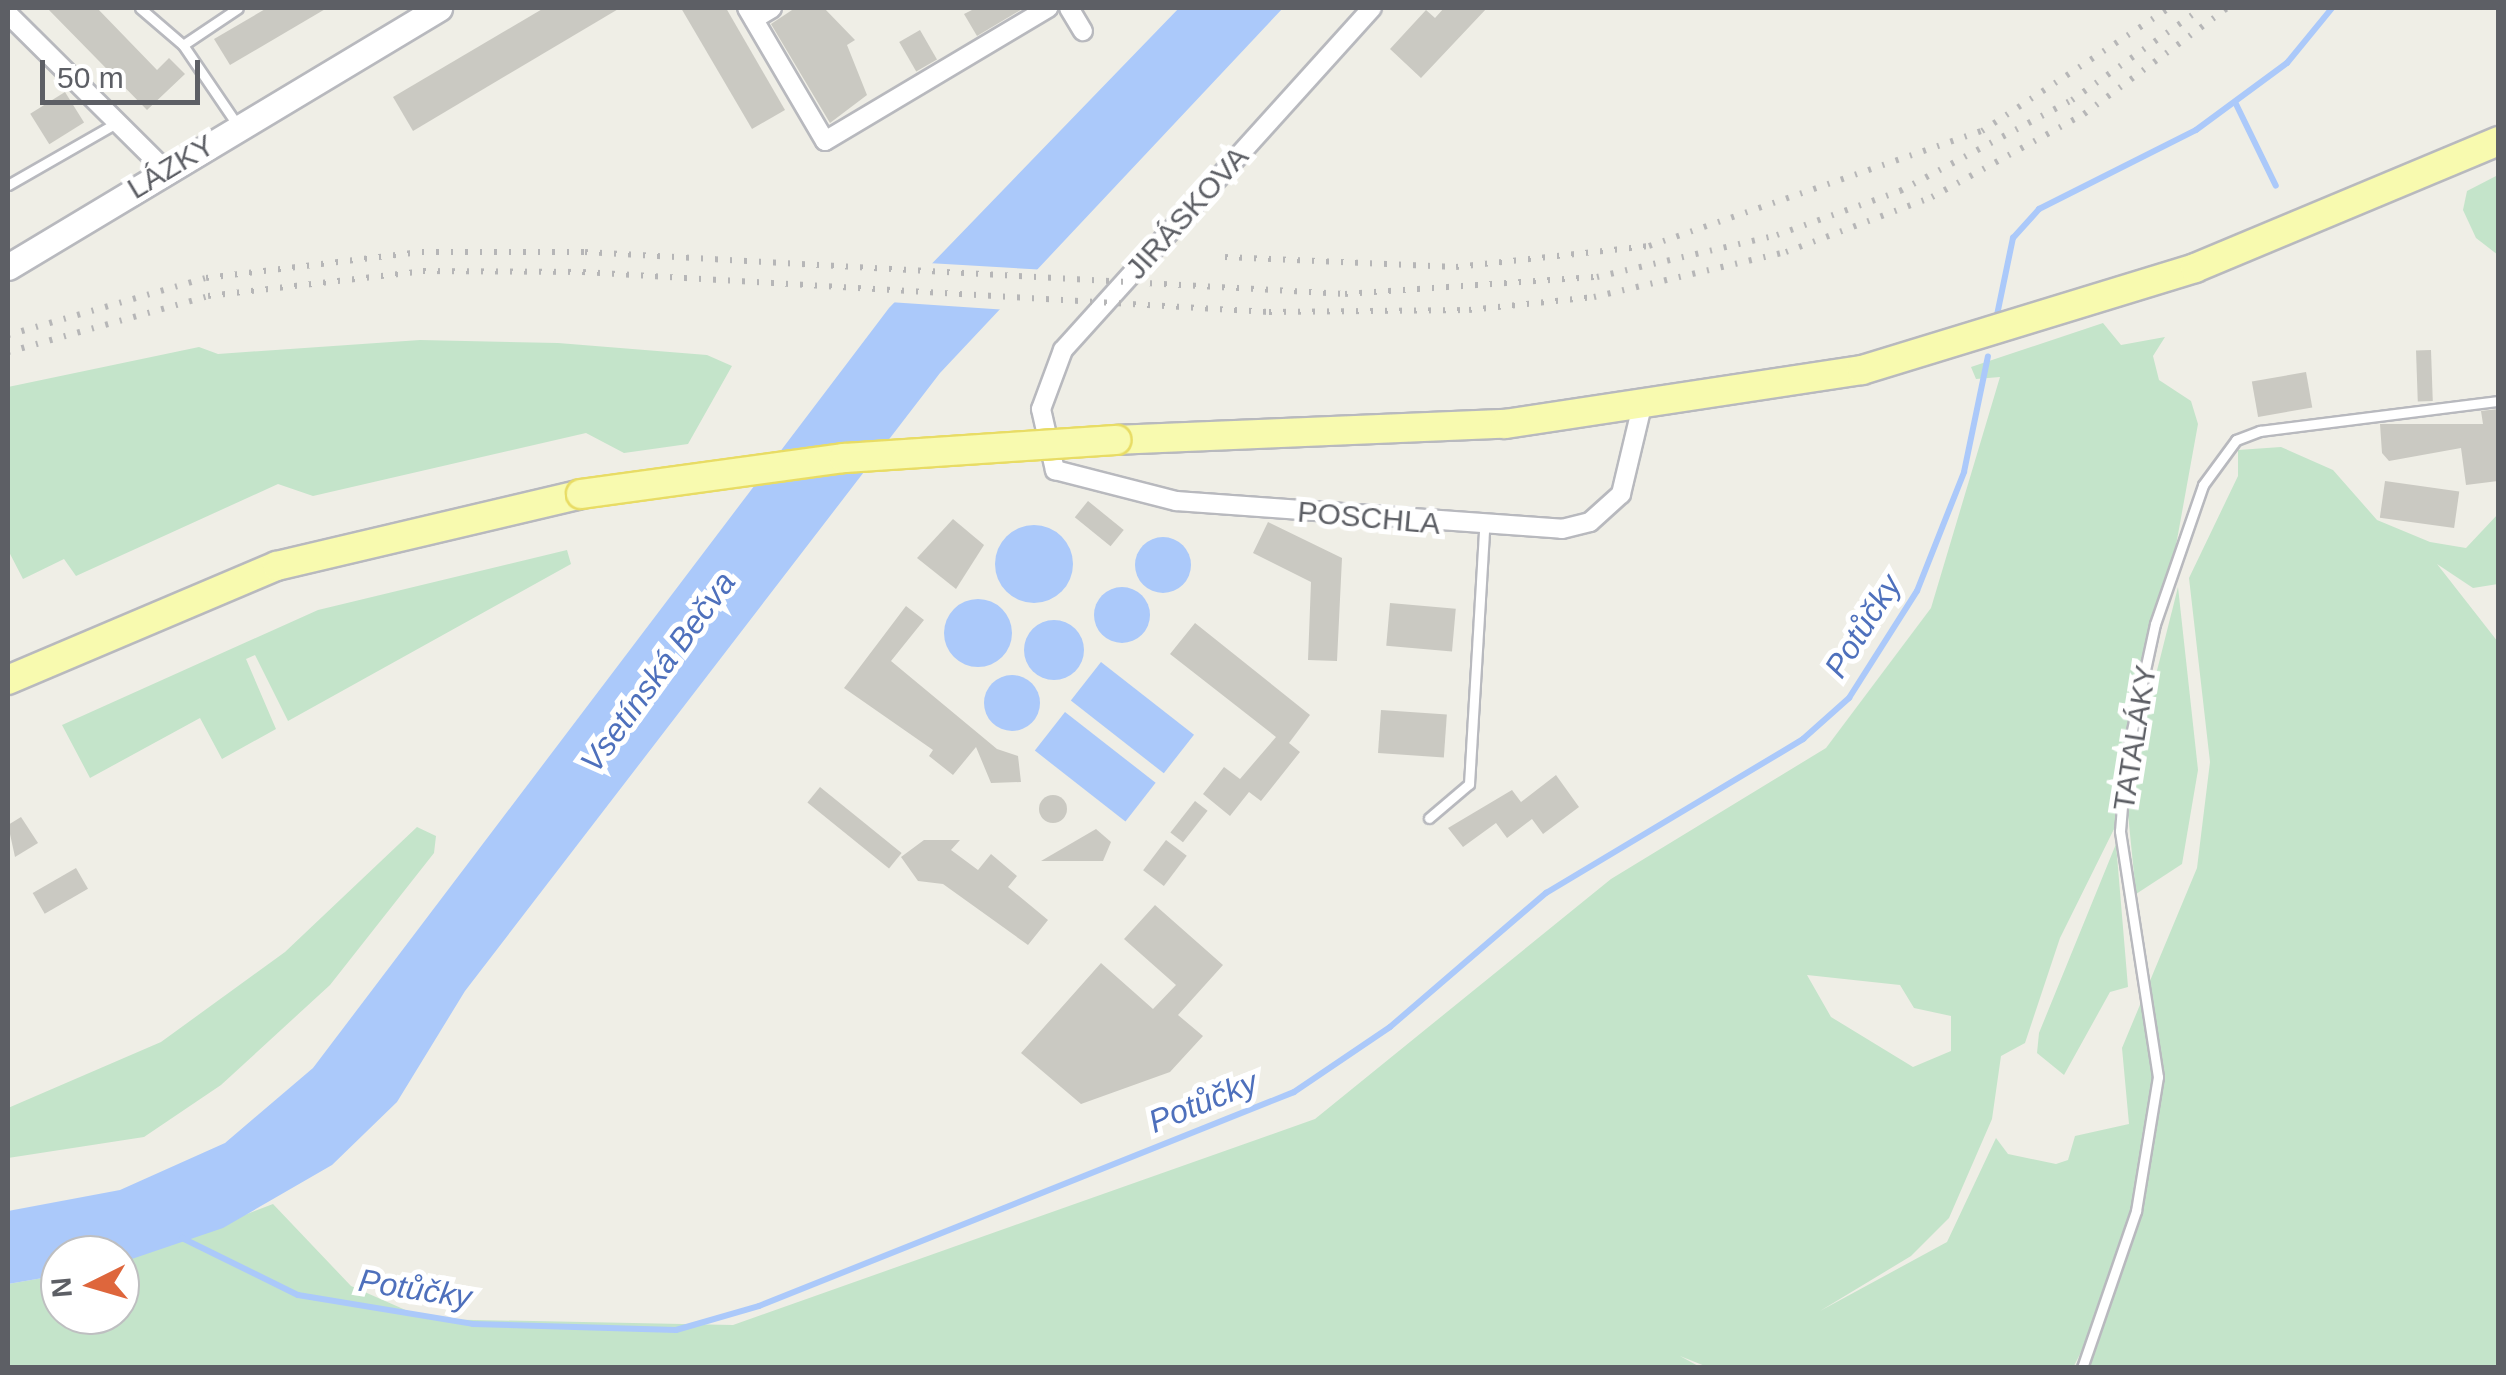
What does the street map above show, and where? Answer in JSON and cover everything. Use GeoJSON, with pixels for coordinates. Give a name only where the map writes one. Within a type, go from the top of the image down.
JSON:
{"type":"FeatureCollection","features":[{"type":"Feature","properties":{"kind":"main road"},"geometry":{"type":"LineString","coordinates":[[8,680],[278,566],[581,494],[844,458],[1641,410],[1862,370],[2070,312],[2498,142]]}},
{"type":"Feature","properties":{"kind":"street","name":"LÁZKY"},"geometry":{"type":"LineString","coordinates":[[8,267],[439,8]]}},
{"type":"Feature","properties":{"kind":"street"},"geometry":{"type":"LineString","coordinates":[[772,8],[750,13],[825,141],[1048,8]]}},
{"type":"Feature","properties":{"kind":"street"},"geometry":{"type":"LineString","coordinates":[[1070,8],[1083,30]]}},
{"type":"Feature","properties":{"kind":"street","name":"JIRÁSKOVA"},"geometry":{"type":"LineString","coordinates":[[1044,438],[1045,388],[1063,350],[1372,8]]}},
{"type":"Feature","properties":{"kind":"street"},"geometry":{"type":"LineString","coordinates":[[8,14],[120,121],[165,170]]}},
{"type":"Feature","properties":{"kind":"street","name":"POSCHLA"},"geometry":{"type":"LineString","coordinates":[[1044,438],[1064,478],[1158,497],[1484,528],[1562,529],[1607,512],[1632,471],[1641,410]]}},
{"type":"Feature","properties":{"kind":"lane"},"geometry":{"type":"LineString","coordinates":[[140,8],[183,45],[238,126]]}},
{"type":"Feature","properties":{"kind":"lane"},"geometry":{"type":"LineString","coordinates":[[183,45],[238,8]]}},
{"type":"Feature","properties":{"kind":"lane"},"geometry":{"type":"LineString","coordinates":[[8,185],[120,121]]}},
{"type":"Feature","properties":{"kind":"lane","name":"TATALÁKY"},"geometry":{"type":"LineString","coordinates":[[2082,1368],[2136,1210],[2158,1077],[2120,832],[2126,758],[2155,624],[2203,486],[2236,440],[2260,431],[2498,401]]}},
{"type":"Feature","properties":{"kind":"lane"},"geometry":{"type":"LineString","coordinates":[[1430,818],[1469,784],[1484,528]]}},
{"type":"Feature","properties":{"kind":"green space"},"geometry":{"type":"Polygon","coordinates":[[[2498,175],[2498,255],[2476,238],[2463,210],[2467,191],[2498,175]]]}},
{"type":"Feature","properties":{"kind":"green space"},"geometry":{"type":"Polygon","coordinates":[[[2103,323],[2121,345],[2165,337],[2153,356],[2159,380],[2191,401],[2198,424],[2169,584],[2119,773],[2115,827],[2060,938],[2025,1043],[2001,1056],[1992,1119],[1949,1218],[1911,1256],[1820,1311],[1947,1242],[1996,1138],[2008,1154],[2056,1164],[2068,1160],[2075,1136],[2129,1124],[2122,1048],[2197,868],[2210,762],[2189,578],[2238,476],[2238,450],[2281,447],[2333,470],[2377,520],[2430,542],[2466,548],[2498,514],[2498,584],[2473,588],[2437,564],[2498,642],[2498,1367],[2075,1367],[2084,1346],[2073,1368],[1710,1368],[1680,1356],[1700,1367],[8,1368],[8,1284],[40,1278],[40,1335],[140,1335],[140,1255],[273,1204],[351,1286],[426,1319],[733,1325],[1315,1119],[1611,879],[1826,748],[1931,608],[2000,377],[1976,379],[1971,367],[2103,323]],[[1807,975],[1831,1017],[1913,1067],[1951,1051],[1951,1016],[1914,1008],[1900,985],[1807,975]]]}},
{"type":"Feature","properties":{"kind":"green space"},"geometry":{"type":"Polygon","coordinates":[[[420,340],[558,343],[707,355],[732,366],[688,444],[624,453],[586,433],[313,496],[278,484],[76,576],[64,559],[23,579],[8,550],[8,387],[199,347],[218,354],[420,340]]]}},
{"type":"Feature","properties":{"kind":"green space"},"geometry":{"type":"Polygon","coordinates":[[[567,550],[571,564],[288,721],[255,655],[246,659],[276,729],[222,759],[200,718],[90,778],[62,725],[318,610],[567,550]]]}},
{"type":"Feature","properties":{"kind":"green space"},"geometry":{"type":"Polygon","coordinates":[[[2178,587],[2198,770],[2182,864],[2136,894],[2126,794],[2178,587]]]}},
{"type":"Feature","properties":{"kind":"green space"},"geometry":{"type":"Polygon","coordinates":[[[417,827],[436,836],[434,853],[330,985],[221,1085],[144,1137],[8,1158],[8,1108],[161,1042],[285,952],[417,827]]]}},
{"type":"Feature","properties":{"kind":"green space"},"geometry":{"type":"Polygon","coordinates":[[[2116,844],[2128,987],[2110,992],[2064,1075],[2037,1053],[2039,1033],[2116,844]]]}},
{"type":"Feature","properties":{"kind":"water","name":"Vsetínská Bečva"},"geometry":{"type":"Polygon","coordinates":[[[1179,8],[1283,8],[940,373],[465,991],[397,1102],[332,1165],[223,1228],[140,1256],[140,1235],[40,1235],[40,1278],[8,1284],[8,1211],[120,1190],[225,1143],[313,1068],[889,308],[1179,8]]]}},
{"type":"Feature","properties":{"kind":"water"},"geometry":{"type":"Polygon","coordinates":[[[1034,525],[1049,528],[1061,537],[1070,549],[1070,579],[1061,591],[1049,600],[1034,603],[1019,600],[1007,591],[998,579],[995,564],[998,549],[1007,537],[1019,528],[1034,525]]]}},
{"type":"Feature","properties":{"kind":"water"},"geometry":{"type":"Polygon","coordinates":[[[1163,537],[1183,545],[1191,565],[1183,585],[1163,593],[1143,585],[1135,565],[1143,545],[1163,537]]]}},
{"type":"Feature","properties":{"kind":"water"},"geometry":{"type":"Polygon","coordinates":[[[1122,587],[1142,595],[1150,615],[1142,635],[1122,643],[1102,635],[1094,615],[1102,595],[1122,587]]]}},
{"type":"Feature","properties":{"kind":"water"},"geometry":{"type":"Polygon","coordinates":[[[978,599],[991,601],[1002,609],[1010,620],[1010,646],[1002,657],[991,665],[978,667],[965,665],[954,657],[946,646],[944,633],[946,620],[954,609],[965,601],[978,599]]]}},
{"type":"Feature","properties":{"kind":"water"},"geometry":{"type":"Polygon","coordinates":[[[1054,620],[1075,629],[1084,650],[1075,671],[1054,680],[1033,671],[1024,650],[1033,629],[1054,620]]]}},
{"type":"Feature","properties":{"kind":"water"},"geometry":{"type":"Polygon","coordinates":[[[1101,662],[1194,735],[1164,773],[1071,701],[1101,662]]]}},
{"type":"Feature","properties":{"kind":"water"},"geometry":{"type":"Polygon","coordinates":[[[1012,675],[1032,683],[1040,703],[1032,723],[1012,731],[992,723],[984,703],[992,683],[1012,675]]]}},
{"type":"Feature","properties":{"kind":"water"},"geometry":{"type":"Polygon","coordinates":[[[1065,712],[1156,783],[1125,821],[1035,751],[1065,712]]]}},
{"type":"Feature","properties":{"kind":"pier"},"geometry":{"type":"Polygon","coordinates":[[[928,263],[1047,270],[1008,310],[889,302],[928,263]]]}},
{"type":"Feature","properties":{"kind":"building"},"geometry":{"type":"Polygon","coordinates":[[[47,8],[97,8],[157,70],[169,58],[185,74],[147,110],[47,8]]]}},
{"type":"Feature","properties":{"kind":"building"},"geometry":{"type":"Polygon","coordinates":[[[267,8],[327,8],[230,65],[214,39],[267,8]]]}},
{"type":"Feature","properties":{"kind":"building"},"geometry":{"type":"Polygon","coordinates":[[[544,8],[620,8],[413,131],[393,97],[544,8]]]}},
{"type":"Feature","properties":{"kind":"building"},"geometry":{"type":"Polygon","coordinates":[[[681,8],[726,8],[785,110],[752,129],[681,8]]]}},
{"type":"Feature","properties":{"kind":"building"},"geometry":{"type":"Polygon","coordinates":[[[795,8],[824,8],[855,40],[847,45],[867,95],[830,123],[771,24],[795,8]]]}},
{"type":"Feature","properties":{"kind":"building"},"geometry":{"type":"Polygon","coordinates":[[[976,8],[1024,8],[977,36],[964,14],[976,8]]]}},
{"type":"Feature","properties":{"kind":"building"},"geometry":{"type":"Polygon","coordinates":[[[1444,8],[1487,8],[1421,78],[1390,49],[1426,10],[1435,18],[1444,8]]]}},
{"type":"Feature","properties":{"kind":"building"},"geometry":{"type":"Polygon","coordinates":[[[920,30],[937,59],[916,71],[899,42],[920,30]]]}},
{"type":"Feature","properties":{"kind":"building"},"geometry":{"type":"Polygon","coordinates":[[[65,92],[84,123],[49,144],[30,114],[65,92]]]}},
{"type":"Feature","properties":{"kind":"building"},"geometry":{"type":"Polygon","coordinates":[[[2431,350],[2433,401],[2418,401],[2416,351],[2431,350]]]}},
{"type":"Feature","properties":{"kind":"building"},"geometry":{"type":"Polygon","coordinates":[[[2306,372],[2312,407],[2258,417],[2252,382],[2306,372]]]}},
{"type":"Feature","properties":{"kind":"building"},"geometry":{"type":"Polygon","coordinates":[[[2498,409],[2498,481],[2466,485],[2461,448],[2389,461],[2382,453],[2380,424],[2483,424],[2481,411],[2498,409]]]}},
{"type":"Feature","properties":{"kind":"building"},"geometry":{"type":"Polygon","coordinates":[[[2385,481],[2459,491],[2454,528],[2380,518],[2385,481]]]}},
{"type":"Feature","properties":{"kind":"building"},"geometry":{"type":"Polygon","coordinates":[[[1088,501],[1124,530],[1111,546],[1075,517],[1088,501]]]}},
{"type":"Feature","properties":{"kind":"building"},"geometry":{"type":"Polygon","coordinates":[[[953,519],[984,545],[956,589],[917,558],[953,519]]]}},
{"type":"Feature","properties":{"kind":"building"},"geometry":{"type":"Polygon","coordinates":[[[1268,522],[1342,558],[1337,661],[1308,660],[1311,582],[1253,553],[1268,522]]]}},
{"type":"Feature","properties":{"kind":"building"},"geometry":{"type":"Polygon","coordinates":[[[1390,603],[1456,609],[1452,652],[1386,646],[1390,603]]]}},
{"type":"Feature","properties":{"kind":"building"},"geometry":{"type":"Polygon","coordinates":[[[906,606],[924,620],[891,661],[997,749],[1018,756],[1021,782],[991,783],[976,747],[953,775],[929,756],[933,750],[844,688],[906,606]]]}},
{"type":"Feature","properties":{"kind":"building"},"geometry":{"type":"Polygon","coordinates":[[[1195,623],[1310,715],[1289,743],[1300,752],[1261,801],[1249,792],[1230,816],[1203,794],[1224,767],[1240,779],[1276,737],[1170,654],[1195,623]]]}},
{"type":"Feature","properties":{"kind":"building"},"geometry":{"type":"Polygon","coordinates":[[[1381,710],[1447,715],[1444,757],[1378,753],[1381,710]]]}},
{"type":"Feature","properties":{"kind":"building"},"geometry":{"type":"Polygon","coordinates":[[[1556,775],[1579,807],[1543,834],[1532,819],[1507,838],[1496,823],[1463,847],[1448,828],[1512,790],[1521,802],[1556,775]]]}},
{"type":"Feature","properties":{"kind":"building"},"geometry":{"type":"Polygon","coordinates":[[[820,787],[902,853],[889,869],[807,803],[820,787]]]}},
{"type":"Feature","properties":{"kind":"building"},"geometry":{"type":"Polygon","coordinates":[[[1053,795],[1063,799],[1067,809],[1063,819],[1053,823],[1043,819],[1039,809],[1043,799],[1053,795]]]}},
{"type":"Feature","properties":{"kind":"building"},"geometry":{"type":"Polygon","coordinates":[[[1195,801],[1208,811],[1183,842],[1170,833],[1195,801]]]}},
{"type":"Feature","properties":{"kind":"building"},"geometry":{"type":"Polygon","coordinates":[[[21,817],[38,843],[15,857],[8,825],[21,817]]]}},
{"type":"Feature","properties":{"kind":"building"},"geometry":{"type":"Polygon","coordinates":[[[1096,829],[1111,842],[1103,861],[1041,861],[1096,829]]]}},
{"type":"Feature","properties":{"kind":"building"},"geometry":{"type":"Polygon","coordinates":[[[924,840],[960,840],[951,850],[978,870],[991,854],[1017,876],[1008,887],[1048,920],[1028,945],[943,884],[918,881],[901,857],[924,840]]]}},
{"type":"Feature","properties":{"kind":"building"},"geometry":{"type":"Polygon","coordinates":[[[1166,840],[1187,856],[1164,886],[1143,870],[1166,840]]]}},
{"type":"Feature","properties":{"kind":"building"},"geometry":{"type":"Polygon","coordinates":[[[76,868],[88,889],[45,914],[33,893],[76,868]]]}},
{"type":"Feature","properties":{"kind":"building"},"geometry":{"type":"Polygon","coordinates":[[[1155,905],[1223,965],[1178,1015],[1203,1036],[1170,1072],[1081,1104],[1021,1053],[1101,963],[1153,1009],[1176,985],[1124,939],[1155,905]]]}},
{"type":"Feature","properties":{"kind":"waterway","name":"Potůčky"},"geometry":{"type":"LineString","coordinates":[[1997,315],[2013,238],[2039,209],[2196,130],[2287,63],[2332,8]]}},
{"type":"Feature","properties":{"kind":"waterway"},"geometry":{"type":"LineString","coordinates":[[2235,102],[2276,186]]}},
{"type":"Feature","properties":{"kind":"waterway","name":"Potůčky"},"geometry":{"type":"LineString","coordinates":[[182,1238],[298,1295],[473,1324],[676,1330],[759,1306],[1294,1092],[1390,1027],[1546,893],[1803,739],[1849,698],[1917,591],[1964,472],[1988,356]]}},
{"type":"Feature","properties":{"kind":"railway"},"geometry":{"type":"LineString","coordinates":[[1225,257],[1456,267],[1649,246],[1982,131],[2169,8]]}},
{"type":"Feature","properties":{"kind":"railway"},"geometry":{"type":"LineString","coordinates":[[8,335],[206,278],[422,252],[585,252],[1345,294],[1597,277],[1777,235],[1900,191],[2072,100],[2202,8]]}},
{"type":"Feature","properties":{"kind":"railway"},"geometry":{"type":"LineString","coordinates":[[8,352],[208,296],[423,271],[583,272],[1269,312],[1469,310],[1594,297],[1786,252],[1932,197],[2084,114],[2227,8]]}}]}
